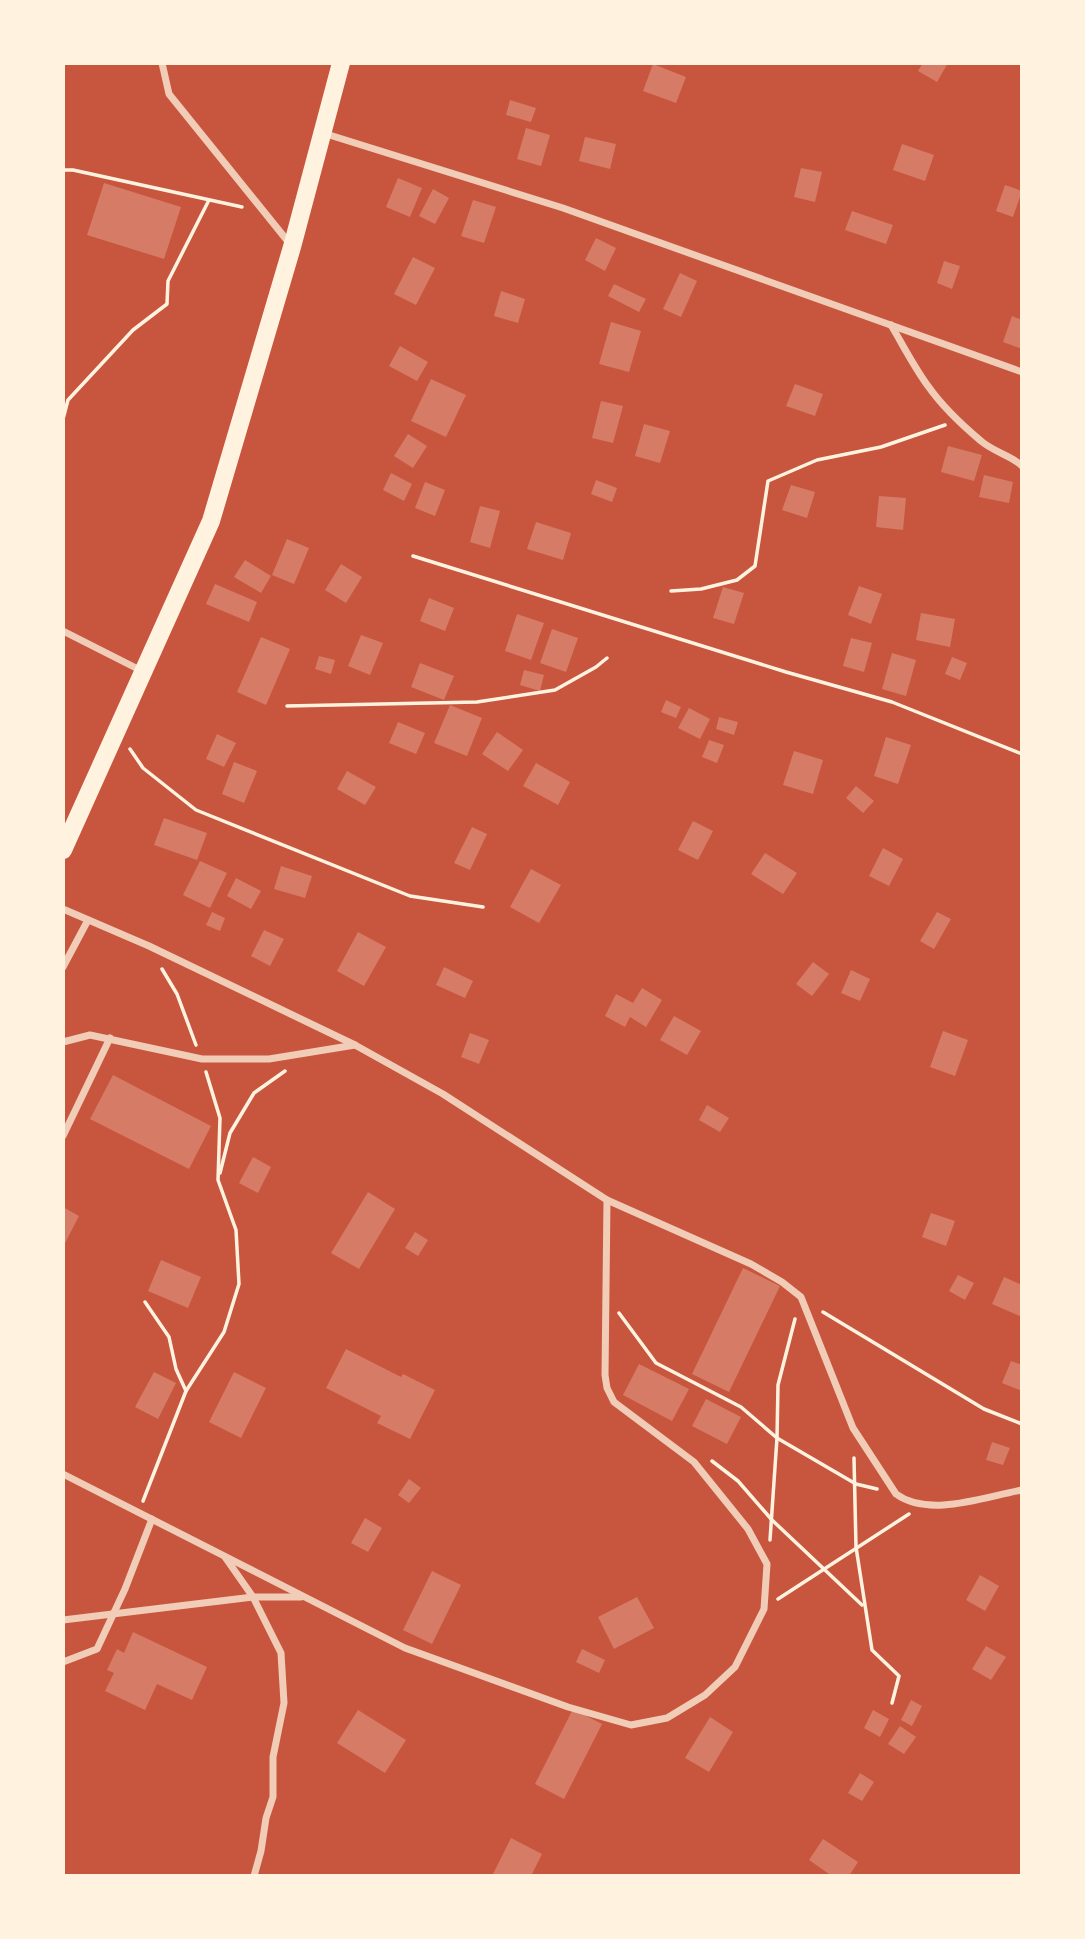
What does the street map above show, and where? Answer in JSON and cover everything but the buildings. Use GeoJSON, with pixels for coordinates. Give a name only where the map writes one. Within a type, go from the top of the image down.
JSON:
{"type":"FeatureCollection","features":[{"type":"Feature","properties":{"kind":"main road"},"geometry":{"type":"LineString","coordinates":[[63,850],[211,521],[292,247],[341,63]]}},
{"type":"Feature","properties":{"kind":"street"},"geometry":{"type":"LineString","coordinates":[[162,63],[169,94],[292,247]]}},
{"type":"Feature","properties":{"kind":"street"},"geometry":{"type":"LineString","coordinates":[[323,133],[563,208],[1022,372]]}},
{"type":"Feature","properties":{"kind":"street"},"geometry":{"type":"LineString","coordinates":[[891,325],[928,387],[958,421],[984,444],[1002,456],[1018,461],[1022,466]]}},
{"type":"Feature","properties":{"kind":"street"},"geometry":{"type":"LineString","coordinates":[[63,631],[143,672]]}},
{"type":"Feature","properties":{"kind":"street"},"geometry":{"type":"LineString","coordinates":[[63,909],[149,946],[355,1045],[443,1094],[607,1200],[751,1264],[782,1282],[801,1297],[853,1428],[896,1493],[906,1501],[923,1506],[939,1506],[1022,1490]]}},
{"type":"Feature","properties":{"kind":"street"},"geometry":{"type":"LineString","coordinates":[[63,967],[88,920]]}},
{"type":"Feature","properties":{"kind":"street"},"geometry":{"type":"LineString","coordinates":[[63,1042],[90,1035],[202,1059],[270,1059],[355,1045]]}},
{"type":"Feature","properties":{"kind":"street"},"geometry":{"type":"LineString","coordinates":[[63,1136],[110,1038]]}},
{"type":"Feature","properties":{"kind":"street"},"geometry":{"type":"LineString","coordinates":[[63,1474],[405,1648],[568,1707],[631,1725],[667,1717],[705,1695],[735,1667],[764,1609],[767,1564],[748,1529],[694,1462],[614,1402],[607,1388],[607,1200]]}},
{"type":"Feature","properties":{"kind":"street"},"geometry":{"type":"LineString","coordinates":[[63,1662],[97,1649],[114,1616],[152,1519]]}},
{"type":"Feature","properties":{"kind":"street"},"geometry":{"type":"LineString","coordinates":[[223,1555],[253,1597],[281,1653],[284,1703],[273,1757],[273,1797],[254,1876]]}},
{"type":"Feature","properties":{"kind":"street"},"geometry":{"type":"LineString","coordinates":[[63,1620],[114,1616],[164,1606],[253,1597],[306,1597]]}},
{"type":"Feature","properties":{"kind":"path"},"geometry":{"type":"LineString","coordinates":[[63,170],[264,212]]}},
{"type":"Feature","properties":{"kind":"path"},"geometry":{"type":"LineString","coordinates":[[63,419],[68,400],[134,330],[167,304],[168,281],[209,200]]}},
{"type":"Feature","properties":{"kind":"path"},"geometry":{"type":"LineString","coordinates":[[671,591],[701,589],[737,580],[755,566],[768,481],[817,460],[881,447],[958,421]]}},
{"type":"Feature","properties":{"kind":"path"},"geometry":{"type":"LineString","coordinates":[[413,556],[786,672],[892,702],[1022,754]]}},
{"type":"Feature","properties":{"kind":"path"},"geometry":{"type":"LineString","coordinates":[[287,706],[477,702],[555,690],[607,658]]}},
{"type":"Feature","properties":{"kind":"path"},"geometry":{"type":"LineString","coordinates":[[117,730],[143,768],[196,810],[410,896],[483,907]]}},
{"type":"Feature","properties":{"kind":"path"},"geometry":{"type":"LineString","coordinates":[[139,1513],[186,1391],[224,1332],[239,1284],[236,1230],[218,1180],[219,1118],[202,1059],[177,994],[149,946]]}},
{"type":"Feature","properties":{"kind":"path"},"geometry":{"type":"LineString","coordinates":[[218,1180],[230,1133],[254,1093],[309,1053]]}},
{"type":"Feature","properties":{"kind":"path"},"geometry":{"type":"LineString","coordinates":[[607,1296],[656,1363],[741,1408],[777,1438],[856,1484],[896,1493]]}},
{"type":"Feature","properties":{"kind":"path"},"geometry":{"type":"LineString","coordinates":[[767,1564],[772,1520],[778,1385],[801,1297],[845,1327],[984,1409],[1022,1424]]}},
{"type":"Feature","properties":{"kind":"path"},"geometry":{"type":"LineString","coordinates":[[145,1302],[169,1337],[176,1369],[186,1391]]}},
{"type":"Feature","properties":{"kind":"path"},"geometry":{"type":"LineString","coordinates":[[853,1428],[856,1548],[864,1607],[872,1650],[899,1675],[892,1703]]}},
{"type":"Feature","properties":{"kind":"path"},"geometry":{"type":"LineString","coordinates":[[694,1462],[709,1460],[738,1481],[772,1520],[864,1607]]}},
{"type":"Feature","properties":{"kind":"path"},"geometry":{"type":"LineString","coordinates":[[764,1609],[923,1506]]}}]}
